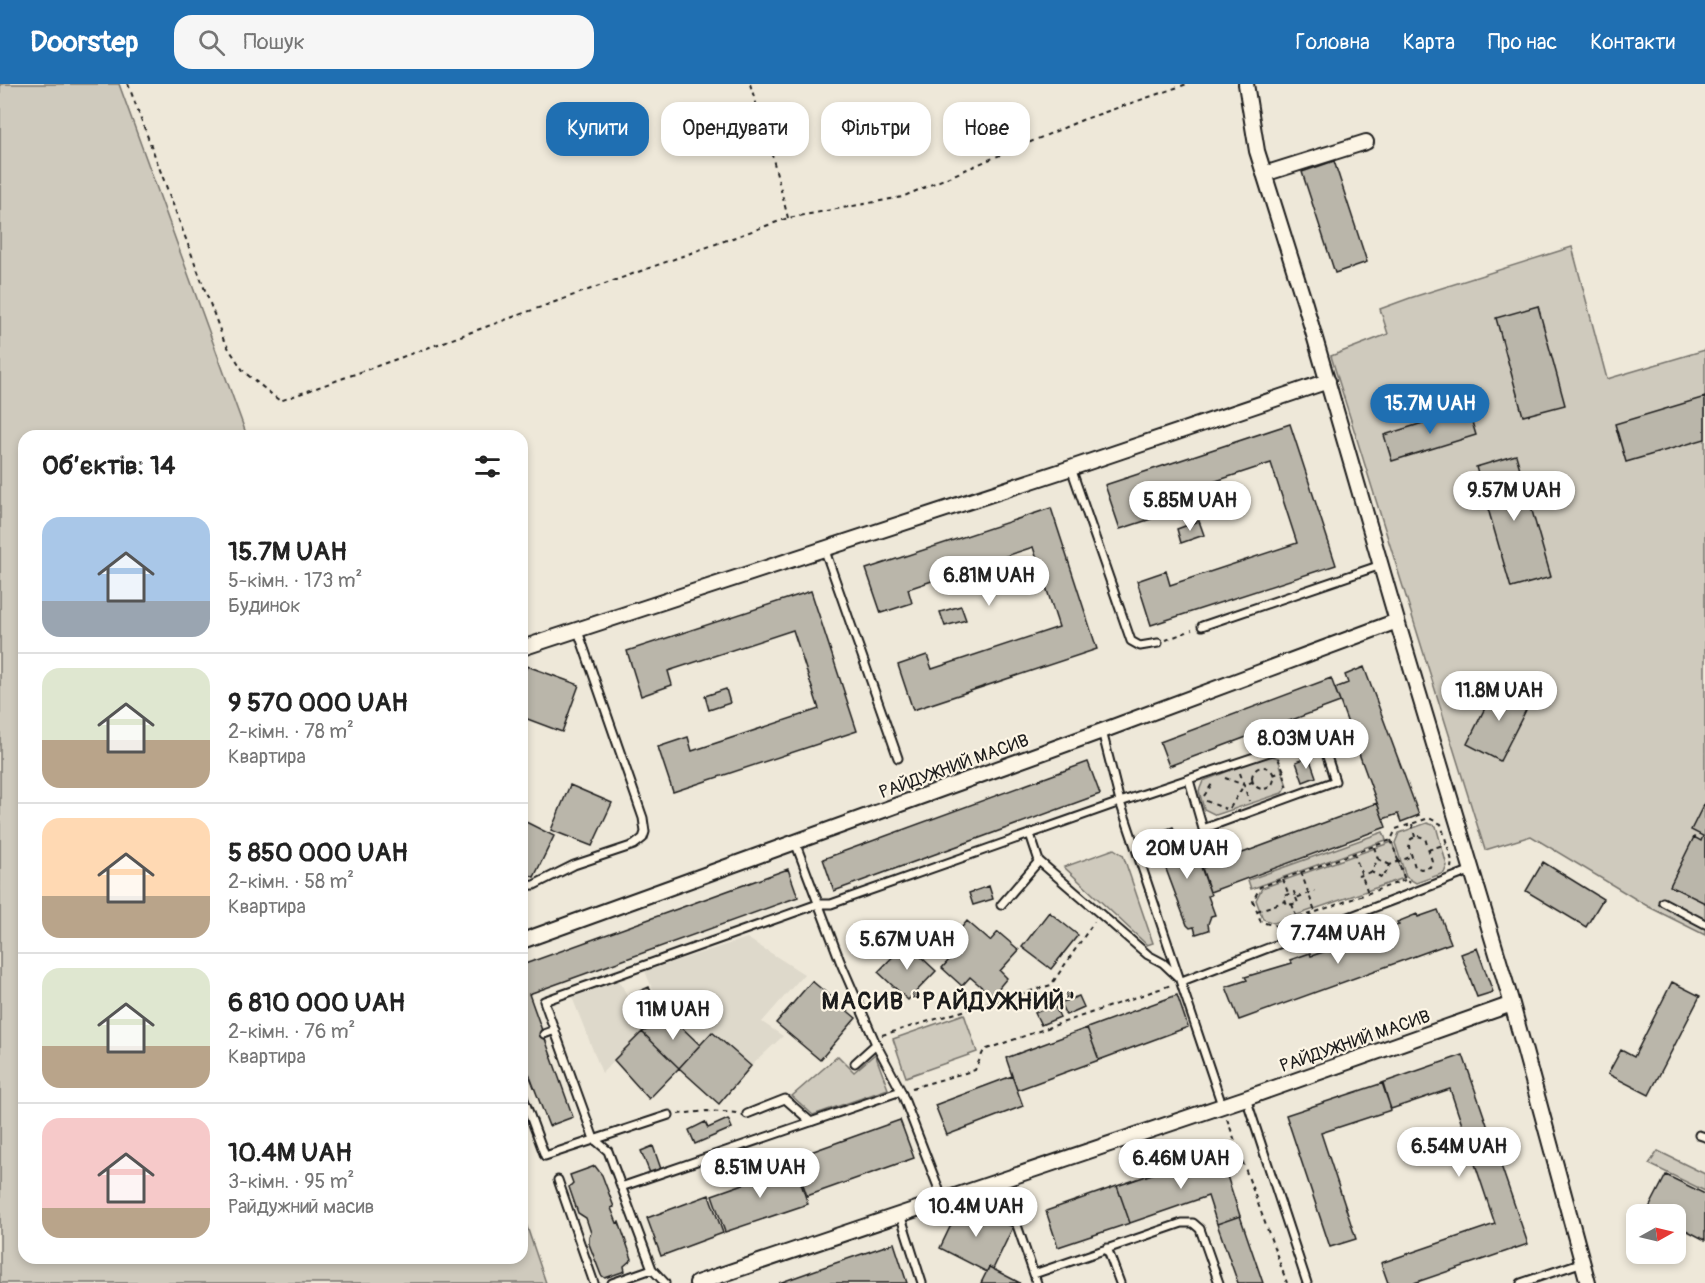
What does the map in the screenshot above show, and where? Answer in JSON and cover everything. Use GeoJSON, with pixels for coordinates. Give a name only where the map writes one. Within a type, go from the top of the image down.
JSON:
{"type":"FeatureCollection","features":[{"type":"Feature","properties":{"kind":"street"},"geometry":{"type":"LineString","coordinates":[[1246,84],[1257,151],[1328,381],[1397,621],[1512,1004],[1588,1283]]}},
{"type":"Feature","properties":{"kind":"street"},"geometry":{"type":"LineString","coordinates":[[1264,174],[1366,142]]}},
{"type":"Feature","properties":{"kind":"street"},"geometry":{"type":"LineString","coordinates":[[528,646],[1328,381]]}},
{"type":"Feature","properties":{"kind":"street","name":"РАЙДУЖНИЙ МАСИВ"},"geometry":{"type":"LineString","coordinates":[[528,939],[1102,731],[1397,621]]}},
{"type":"Feature","properties":{"kind":"street","name":"РАЙДУЖНИЙ МАСИВ"},"geometry":{"type":"LineString","coordinates":[[697,1283],[1246,1098],[1512,1004]]}},
{"type":"Feature","properties":{"kind":"lane"},"geometry":{"type":"LineString","coordinates":[[1071,468],[1131,641],[1140,646],[1158,643]]}},
{"type":"Feature","properties":{"kind":"lane"},"geometry":{"type":"LineString","coordinates":[[824,548],[898,758]]}},
{"type":"Feature","properties":{"kind":"lane"},"geometry":{"type":"LineString","coordinates":[[1202,626],[1381,565]]}},
{"type":"Feature","properties":{"kind":"lane"},"geometry":{"type":"LineString","coordinates":[[528,886],[534,885],[574,865],[634,845],[643,838],[645,832],[643,818],[578,631]]}},
{"type":"Feature","properties":{"kind":"lane"},"geometry":{"type":"LineString","coordinates":[[1102,731],[1120,802],[1222,1105]]}},
{"type":"Feature","properties":{"kind":"lane"},"geometry":{"type":"LineString","coordinates":[[665,1283],[652,1269],[608,1151],[594,1138],[544,1000],[818,904],[831,904],[1120,802],[1320,735],[1335,781],[1203,829],[1189,780]]}},
{"type":"Feature","properties":{"kind":"lane"},"geometry":{"type":"LineString","coordinates":[[1030,834],[1039,861],[1148,955],[1163,963],[1182,981]]}},
{"type":"Feature","properties":{"kind":"lane"},"geometry":{"type":"LineString","coordinates":[[795,842],[840,961],[875,1040],[901,1091],[943,1200]]}},
{"type":"Feature","properties":{"kind":"lane"},"geometry":{"type":"LineString","coordinates":[[1001,905],[1039,861]]}},
{"type":"Feature","properties":{"kind":"lane"},"geometry":{"type":"LineString","coordinates":[[1182,981],[1472,870]]}},
{"type":"Feature","properties":{"kind":"lane"},"geometry":{"type":"LineString","coordinates":[[1663,902],[1705,924]]}},
{"type":"Feature","properties":{"kind":"lane"},"geometry":{"type":"LineString","coordinates":[[544,1034],[555,1030]]}},
{"type":"Feature","properties":{"kind":"lane"},"geometry":{"type":"LineString","coordinates":[[855,1063],[875,1040]]}},
{"type":"Feature","properties":{"kind":"lane"},"geometry":{"type":"LineString","coordinates":[[621,1187],[901,1091]]}},
{"type":"Feature","properties":{"kind":"lane"},"geometry":{"type":"LineString","coordinates":[[1246,1098],[1306,1283]]}},
{"type":"Feature","properties":{"kind":"lane"},"geometry":{"type":"LineString","coordinates":[[747,1114],[785,1099],[811,1122]]}},
{"type":"Feature","properties":{"kind":"lane"},"geometry":{"type":"LineString","coordinates":[[528,1110],[545,1156],[669,1115]]}},
{"type":"Feature","properties":{"kind":"lane"},"geometry":{"type":"LineString","coordinates":[[1001,1179],[1037,1283]]}},
{"type":"Feature","properties":{"kind":"lane"},"geometry":{"type":"LineString","coordinates":[[558,1180],[594,1283]]}},
{"type":"Feature","properties":{"kind":"lane"},"geometry":{"type":"LineString","coordinates":[[900,1214],[922,1283]]}},
{"type":"Feature","properties":{"kind":"lane"},"geometry":{"type":"LineString","coordinates":[[1034,1274],[1182,1223],[1193,1223],[1200,1229],[1219,1283]]}},
{"type":"Feature","properties":{"kind":"lane"},"geometry":{"type":"LineString","coordinates":[[1107,1248],[1120,1283]]}},
{"type":"Feature","properties":{"kind":"lane"},"geometry":{"type":"LineString","coordinates":[[1521,1283],[1583,1263]]}},
{"type":"Feature","properties":{"kind":"lane"},"geometry":{"type":"LineString","coordinates":[[612,1283],[652,1269]]}},
{"type":"Feature","properties":{"kind":"path"},"geometry":{"type":"LineString","coordinates":[[128,84],[224,342],[244,372],[280,401],[788,218],[902,197],[1082,120],[1187,84]]}},
{"type":"Feature","properties":{"kind":"path"},"geometry":{"type":"LineString","coordinates":[[750,84],[772,154],[788,218]]}},
{"type":"Feature","properties":{"kind":"path"},"geometry":{"type":"LineString","coordinates":[[1158,643],[1202,626]]}},
{"type":"Feature","properties":{"kind":"path"},"geometry":{"type":"LineString","coordinates":[[1269,755],[1278,758],[1284,771],[1287,786],[1281,793]]}},
{"type":"Feature","properties":{"kind":"path"},"geometry":{"type":"LineString","coordinates":[[1259,767],[1268,768],[1273,775],[1272,784],[1264,788],[1252,782],[1253,772],[1259,767]]}},
{"type":"Feature","properties":{"kind":"path"},"geometry":{"type":"LineString","coordinates":[[1238,768],[1250,804]]}},
{"type":"Feature","properties":{"kind":"path"},"geometry":{"type":"LineString","coordinates":[[1273,775],[1284,771]]}},
{"type":"Feature","properties":{"kind":"path"},"geometry":{"type":"LineString","coordinates":[[1211,778],[1219,775],[1244,785]]}},
{"type":"Feature","properties":{"kind":"path"},"geometry":{"type":"LineString","coordinates":[[1202,800],[1219,775]]}},
{"type":"Feature","properties":{"kind":"path"},"geometry":{"type":"LineString","coordinates":[[1228,811],[1244,785],[1252,782]]}},
{"type":"Feature","properties":{"kind":"path"},"geometry":{"type":"LineString","coordinates":[[1264,788],[1268,798]]}},
{"type":"Feature","properties":{"kind":"path"},"geometry":{"type":"LineString","coordinates":[[1199,791],[1204,809]]}},
{"type":"Feature","properties":{"kind":"path"},"geometry":{"type":"LineString","coordinates":[[1202,800],[1228,811]]}},
{"type":"Feature","properties":{"kind":"path"},"geometry":{"type":"LineString","coordinates":[[1222,813],[1239,807]]}},
{"type":"Feature","properties":{"kind":"path"},"geometry":{"type":"LineString","coordinates":[[1412,884],[1405,880],[1391,840],[1396,829],[1429,818],[1441,824],[1452,861],[1450,869]]}},
{"type":"Feature","properties":{"kind":"path"},"geometry":{"type":"LineString","coordinates":[[1412,824],[1415,837]]}},
{"type":"Feature","properties":{"kind":"path"},"geometry":{"type":"LineString","coordinates":[[1415,837],[1425,838],[1432,861],[1430,867],[1421,869],[1415,867],[1409,847],[1411,839],[1415,837]]}},
{"type":"Feature","properties":{"kind":"path"},"geometry":{"type":"LineString","coordinates":[[1391,840],[1260,887],[1253,901],[1261,922],[1276,926],[1405,880]]}},
{"type":"Feature","properties":{"kind":"path"},"geometry":{"type":"LineString","coordinates":[[1428,850],[1447,843]]}},
{"type":"Feature","properties":{"kind":"path"},"geometry":{"type":"LineString","coordinates":[[1360,876],[1371,872],[1378,859],[1374,846]]}},
{"type":"Feature","properties":{"kind":"path"},"geometry":{"type":"LineString","coordinates":[[1354,853],[1360,876],[1368,893]]}},
{"type":"Feature","properties":{"kind":"path"},"geometry":{"type":"LineString","coordinates":[[1383,878],[1390,865],[1412,856]]}},
{"type":"Feature","properties":{"kind":"path"},"geometry":{"type":"LineString","coordinates":[[1378,859],[1390,865]]}},
{"type":"Feature","properties":{"kind":"path"},"geometry":{"type":"LineString","coordinates":[[1329,862],[1331,866]]}},
{"type":"Feature","properties":{"kind":"path"},"geometry":{"type":"LineString","coordinates":[[1301,872],[1315,912]]}},
{"type":"Feature","properties":{"kind":"path"},"geometry":{"type":"LineString","coordinates":[[1371,872],[1383,878],[1387,887]]}},
{"type":"Feature","properties":{"kind":"path"},"geometry":{"type":"LineString","coordinates":[[1282,879],[1288,893]]}},
{"type":"Feature","properties":{"kind":"path"},"geometry":{"type":"LineString","coordinates":[[1296,898],[1315,891]]}},
{"type":"Feature","properties":{"kind":"path"},"geometry":{"type":"LineString","coordinates":[[1294,892],[1296,898],[1298,903],[1287,905],[1284,896],[1294,892]]}},
{"type":"Feature","properties":{"kind":"path"},"geometry":{"type":"LineString","coordinates":[[1341,898],[1343,902]]}},
{"type":"Feature","properties":{"kind":"path"},"geometry":{"type":"LineString","coordinates":[[1257,911],[1286,901]]}},
{"type":"Feature","properties":{"kind":"path"},"geometry":{"type":"LineString","coordinates":[[1292,904],[1298,919]]}},
{"type":"Feature","properties":{"kind":"path"},"geometry":{"type":"LineString","coordinates":[[875,1040],[1051,985],[1100,913]]}},
{"type":"Feature","properties":{"kind":"path"},"geometry":{"type":"LineString","coordinates":[[901,1091],[975,1070],[984,1050],[1182,981]]}},
{"type":"Feature","properties":{"kind":"path"},"geometry":{"type":"LineString","coordinates":[[1222,1105],[1287,1283]]}},
{"type":"Feature","properties":{"kind":"path"},"geometry":{"type":"LineString","coordinates":[[669,1115],[706,1111],[747,1114]]}},
{"type":"Feature","properties":{"kind":"shaded area"},"geometry":{"type":"Polygon","coordinates":[[[0,84],[119,84],[245,430],[18,430],[18,1264],[528,1264],[528,1230],[546,1283],[0,1283],[0,84]]]}},
{"type":"Feature","properties":{"kind":"shaded area"},"geometry":{"type":"Polygon","coordinates":[[[1572,247],[1607,379],[1705,350],[1705,935],[1649,907],[1531,836],[1485,850],[1331,356],[1388,334],[1380,309],[1572,247]]]}},
{"type":"Feature","properties":{"kind":"shaded area"},"geometry":{"type":"Polygon","coordinates":[[[1269,755],[1278,758],[1287,786],[1282,793],[1216,815],[1204,809],[1199,791],[1203,781],[1269,755]]]}},
{"type":"Feature","properties":{"kind":"shaded area"},"geometry":{"type":"Polygon","coordinates":[[[1427,823],[1436,826],[1447,866],[1444,873],[1416,883],[1406,877],[1395,843],[1399,833],[1427,823]]]}},
{"type":"Feature","properties":{"kind":"shaded area"},"geometry":{"type":"Polygon","coordinates":[[[1383,832],[1386,840],[1251,889],[1248,880],[1383,832]]]}},
{"type":"Feature","properties":{"kind":"shaded area"},"geometry":{"type":"Polygon","coordinates":[[[1392,842],[1404,878],[1274,923],[1263,919],[1256,900],[1262,888],[1392,842]]]}},
{"type":"Feature","properties":{"kind":"shaded area"},"geometry":{"type":"Polygon","coordinates":[[[1114,849],[1123,855],[1153,943],[1147,945],[1064,867],[1114,849]]]}},
{"type":"Feature","properties":{"kind":"shaded area"},"geometry":{"type":"Polygon","coordinates":[[[747,938],[804,974],[762,1022],[783,1036],[751,1066],[712,1032],[679,1068],[642,1032],[602,1073],[572,997],[619,980],[633,1007],[656,998],[645,971],[747,938]]]}},
{"type":"Feature","properties":{"kind":"shaded area"},"geometry":{"type":"Polygon","coordinates":[[[964,1014],[977,1052],[906,1077],[893,1039],[964,1014]]]}},
{"type":"Feature","properties":{"kind":"shaded area"},"geometry":{"type":"Polygon","coordinates":[[[875,1054],[888,1089],[813,1115],[792,1096],[838,1056],[854,1072],[875,1054]]]}},
{"type":"Feature","properties":{"kind":"shaded area"},"geometry":{"type":"Polygon","coordinates":[[[1658,1151],[1705,1174],[1705,1191],[1649,1164],[1658,1151]]]}},
{"type":"Feature","properties":{"kind":"building"},"geometry":{"type":"Polygon","coordinates":[[[1334,161],[1367,262],[1335,273],[1302,172],[1334,161]]]}},
{"type":"Feature","properties":{"kind":"building"},"geometry":{"type":"Polygon","coordinates":[[[1538,306],[1565,405],[1523,416],[1496,318],[1538,306]]]}},
{"type":"Feature","properties":{"kind":"building"},"geometry":{"type":"Polygon","coordinates":[[[1705,397],[1705,439],[1626,462],[1615,424],[1705,397]]]}},
{"type":"Feature","properties":{"kind":"building"},"geometry":{"type":"Polygon","coordinates":[[[1468,409],[1476,435],[1392,461],[1384,435],[1468,409]]]}},
{"type":"Feature","properties":{"kind":"building"},"geometry":{"type":"Polygon","coordinates":[[[1290,424],[1336,565],[1151,625],[1137,581],[1166,571],[1170,585],[1297,543],[1271,463],[1146,504],[1151,519],[1120,529],[1105,485],[1290,424]]]}},
{"type":"Feature","properties":{"kind":"building"},"geometry":{"type":"Polygon","coordinates":[[[1516,455],[1551,577],[1511,588],[1476,467],[1516,455]]]}},
{"type":"Feature","properties":{"kind":"building"},"geometry":{"type":"Polygon","coordinates":[[[1051,508],[1097,649],[913,710],[898,665],[927,655],[932,669],[1059,627],[1033,547],[908,589],[912,603],[881,613],[866,569],[1051,508]]]}},
{"type":"Feature","properties":{"kind":"building"},"geometry":{"type":"Polygon","coordinates":[[[1199,521],[1204,535],[1181,543],[1177,529],[1199,521]]]}},
{"type":"Feature","properties":{"kind":"building"},"geometry":{"type":"Polygon","coordinates":[[[811,591],[857,731],[673,792],[658,747],[688,737],[692,751],[819,709],[793,630],[668,671],[672,685],[641,696],[627,651],[811,591]]]}},
{"type":"Feature","properties":{"kind":"building"},"geometry":{"type":"Polygon","coordinates":[[[961,606],[966,620],[945,626],[940,612],[961,606]]]}},
{"type":"Feature","properties":{"kind":"building"},"geometry":{"type":"Polygon","coordinates":[[[528,666],[579,685],[562,732],[528,719],[528,666]]]}},
{"type":"Feature","properties":{"kind":"building"},"geometry":{"type":"Polygon","coordinates":[[[528,666],[579,685],[562,732],[528,719],[528,666]]]}},
{"type":"Feature","properties":{"kind":"building"},"geometry":{"type":"Polygon","coordinates":[[[1364,667],[1419,815],[1401,822],[1398,814],[1383,819],[1335,688],[1348,683],[1345,675],[1364,667]]]}},
{"type":"Feature","properties":{"kind":"building"},"geometry":{"type":"Polygon","coordinates":[[[1331,678],[1340,702],[1169,766],[1160,742],[1331,678]]]}},
{"type":"Feature","properties":{"kind":"building"},"geometry":{"type":"Polygon","coordinates":[[[1497,684],[1531,700],[1500,761],[1467,744],[1497,684]]]}},
{"type":"Feature","properties":{"kind":"building"},"geometry":{"type":"Polygon","coordinates":[[[726,689],[730,703],[709,710],[705,696],[726,689]]]}},
{"type":"Feature","properties":{"kind":"building"},"geometry":{"type":"Polygon","coordinates":[[[1309,757],[1316,777],[1303,782],[1296,762],[1309,757]]]}},
{"type":"Feature","properties":{"kind":"building"},"geometry":{"type":"Polygon","coordinates":[[[1088,762],[1100,794],[834,891],[823,859],[1088,762]]]}},
{"type":"Feature","properties":{"kind":"building"},"geometry":{"type":"Polygon","coordinates":[[[570,785],[612,803],[592,846],[551,830],[570,785]]]}},
{"type":"Feature","properties":{"kind":"building"},"geometry":{"type":"Polygon","coordinates":[[[1705,802],[1705,903],[1670,886],[1694,837],[1701,841],[1703,836],[1691,830],[1705,802]]]}},
{"type":"Feature","properties":{"kind":"building"},"geometry":{"type":"Polygon","coordinates":[[[1377,803],[1386,827],[1210,892],[1202,868],[1377,803]]]}},
{"type":"Feature","properties":{"kind":"building"},"geometry":{"type":"Polygon","coordinates":[[[528,823],[554,836],[534,877],[528,874],[528,823]]]}},
{"type":"Feature","properties":{"kind":"building"},"geometry":{"type":"Polygon","coordinates":[[[1173,827],[1176,834],[1183,838],[1187,836],[1194,854],[1196,853],[1211,895],[1208,896],[1215,915],[1211,916],[1208,924],[1209,930],[1196,934],[1194,927],[1190,928],[1187,925],[1157,845],[1161,839],[1159,832],[1173,827]]]}},
{"type":"Feature","properties":{"kind":"building"},"geometry":{"type":"Polygon","coordinates":[[[1543,862],[1603,899],[1586,927],[1526,891],[1543,862]]]}},
{"type":"Feature","properties":{"kind":"building"},"geometry":{"type":"Polygon","coordinates":[[[788,869],[798,897],[529,994],[573,1117],[549,1126],[528,1072],[528,963],[788,869]]]}},
{"type":"Feature","properties":{"kind":"building"},"geometry":{"type":"Polygon","coordinates":[[[989,886],[993,899],[973,905],[969,893],[989,886]]]}},
{"type":"Feature","properties":{"kind":"building"},"geometry":{"type":"Polygon","coordinates":[[[1438,910],[1451,943],[1239,1020],[1226,987],[1247,980],[1245,977],[1292,963],[1290,960],[1310,953],[1311,956],[1354,942],[1353,938],[1399,925],[1397,922],[1417,914],[1418,917],[1438,910]]]}},
{"type":"Feature","properties":{"kind":"building"},"geometry":{"type":"Polygon","coordinates":[[[1049,912],[1078,935],[1051,969],[1022,947],[1049,912]]]}},
{"type":"Feature","properties":{"kind":"building"},"geometry":{"type":"Polygon","coordinates":[[[967,921],[990,941],[998,932],[1019,950],[1000,971],[1007,978],[992,996],[970,977],[962,986],[942,968],[961,946],[952,939],[967,921]]]}},
{"type":"Feature","properties":{"kind":"building"},"geometry":{"type":"Polygon","coordinates":[[[906,943],[936,971],[908,1000],[878,972],[906,943]]]}},
{"type":"Feature","properties":{"kind":"building"},"geometry":{"type":"Polygon","coordinates":[[[1477,948],[1493,992],[1477,997],[1461,954],[1477,948]]]}},
{"type":"Feature","properties":{"kind":"building"},"geometry":{"type":"Polygon","coordinates":[[[812,981],[856,1018],[820,1060],[776,1023],[812,981]]]}},
{"type":"Feature","properties":{"kind":"building"},"geometry":{"type":"Polygon","coordinates":[[[1672,982],[1700,996],[1649,1095],[1608,1074],[1621,1050],[1634,1057],[1672,982]]]}},
{"type":"Feature","properties":{"kind":"building"},"geometry":{"type":"Polygon","coordinates":[[[649,987],[653,997],[634,1004],[631,995],[649,987]]]}},
{"type":"Feature","properties":{"kind":"building"},"geometry":{"type":"Polygon","coordinates":[[[1177,995],[1188,1027],[1099,1060],[1087,1028],[1177,995]]]}},
{"type":"Feature","properties":{"kind":"building"},"geometry":{"type":"Polygon","coordinates":[[[1079,996],[1084,1007],[1066,1015],[1060,1003],[1079,996]]]}},
{"type":"Feature","properties":{"kind":"building"},"geometry":{"type":"Polygon","coordinates":[[[1054,1005],[1060,1017],[1041,1025],[1035,1013],[1054,1005]]]}},
{"type":"Feature","properties":{"kind":"building"},"geometry":{"type":"Polygon","coordinates":[[[673,1019],[700,1045],[679,1068],[642,1032],[673,1019]]]}},
{"type":"Feature","properties":{"kind":"building"},"geometry":{"type":"Polygon","coordinates":[[[1087,1028],[1099,1060],[1017,1090],[1006,1058],[1087,1028]]]}},
{"type":"Feature","properties":{"kind":"building"},"geometry":{"type":"Polygon","coordinates":[[[642,1032],[679,1068],[649,1099],[614,1060],[642,1032]]]}},
{"type":"Feature","properties":{"kind":"building"},"geometry":{"type":"Polygon","coordinates":[[[712,1032],[751,1066],[719,1104],[679,1068],[712,1032]]]}},
{"type":"Feature","properties":{"kind":"building"},"geometry":{"type":"Polygon","coordinates":[[[1463,1055],[1528,1244],[1414,1283],[1388,1283],[1381,1263],[1495,1224],[1450,1089],[1391,1109],[1382,1083],[1463,1055]]]}},
{"type":"Feature","properties":{"kind":"building"},"geometry":{"type":"Polygon","coordinates":[[[1012,1076],[1023,1106],[947,1135],[935,1105],[1012,1076]]]}},
{"type":"Feature","properties":{"kind":"building"},"geometry":{"type":"Polygon","coordinates":[[[1383,1083],[1391,1110],[1321,1133],[1356,1239],[1330,1247],[1286,1115],[1383,1083]]]}},
{"type":"Feature","properties":{"kind":"building"},"geometry":{"type":"Polygon","coordinates":[[[728,1119],[732,1128],[695,1144],[689,1130],[705,1122],[708,1128],[728,1119]]]}},
{"type":"Feature","properties":{"kind":"building"},"geometry":{"type":"Polygon","coordinates":[[[900,1120],[914,1158],[807,1196],[794,1158],[900,1120]]]}},
{"type":"Feature","properties":{"kind":"building"},"geometry":{"type":"Polygon","coordinates":[[[653,1146],[661,1169],[650,1173],[641,1151],[653,1146]]]}},
{"type":"Feature","properties":{"kind":"building"},"geometry":{"type":"Polygon","coordinates":[[[1219,1151],[1240,1216],[1217,1224],[1208,1196],[1130,1223],[1117,1186],[1219,1151]]]}},
{"type":"Feature","properties":{"kind":"building"},"geometry":{"type":"Polygon","coordinates":[[[595,1166],[602,1175],[614,1207],[611,1208],[617,1223],[619,1222],[632,1259],[624,1266],[625,1271],[605,1278],[601,1275],[589,1244],[591,1233],[586,1218],[578,1213],[569,1187],[573,1183],[570,1175],[595,1166]]]}},
{"type":"Feature","properties":{"kind":"building"},"geometry":{"type":"Polygon","coordinates":[[[795,1166],[808,1204],[725,1232],[712,1195],[795,1166]]]}},
{"type":"Feature","properties":{"kind":"building"},"geometry":{"type":"Polygon","coordinates":[[[1666,1175],[1705,1194],[1705,1240],[1686,1230],[1686,1204],[1651,1204],[1666,1175]]]}},
{"type":"Feature","properties":{"kind":"building"},"geometry":{"type":"Polygon","coordinates":[[[1117,1186],[1130,1223],[1058,1247],[1046,1211],[1117,1186]]]}},
{"type":"Feature","properties":{"kind":"building"},"geometry":{"type":"Polygon","coordinates":[[[709,1195],[723,1233],[661,1256],[647,1218],[709,1195]]]}},
{"type":"Feature","properties":{"kind":"building"},"geometry":{"type":"Polygon","coordinates":[[[962,1202],[1013,1227],[993,1269],[989,1267],[987,1272],[940,1248],[962,1202]]]}},
{"type":"Feature","properties":{"kind":"building"},"geometry":{"type":"Polygon","coordinates":[[[1240,1216],[1263,1283],[1238,1283],[1217,1224],[1240,1216]]]}},
{"type":"Feature","properties":{"kind":"building"},"geometry":{"type":"Polygon","coordinates":[[[894,1243],[907,1283],[779,1283],[824,1267],[894,1243]]]}},
{"type":"Feature","properties":{"kind":"building"},"geometry":{"type":"Polygon","coordinates":[[[989,1267],[993,1269],[1020,1283],[981,1283],[989,1267]]]}},
{"type":"Feature","properties":{"kind":"district","name":"МАСИВ \"РАЙДУЖНИЙ\""},"geometry":{"type":"Point","coordinates":[949,1001]}}]}
